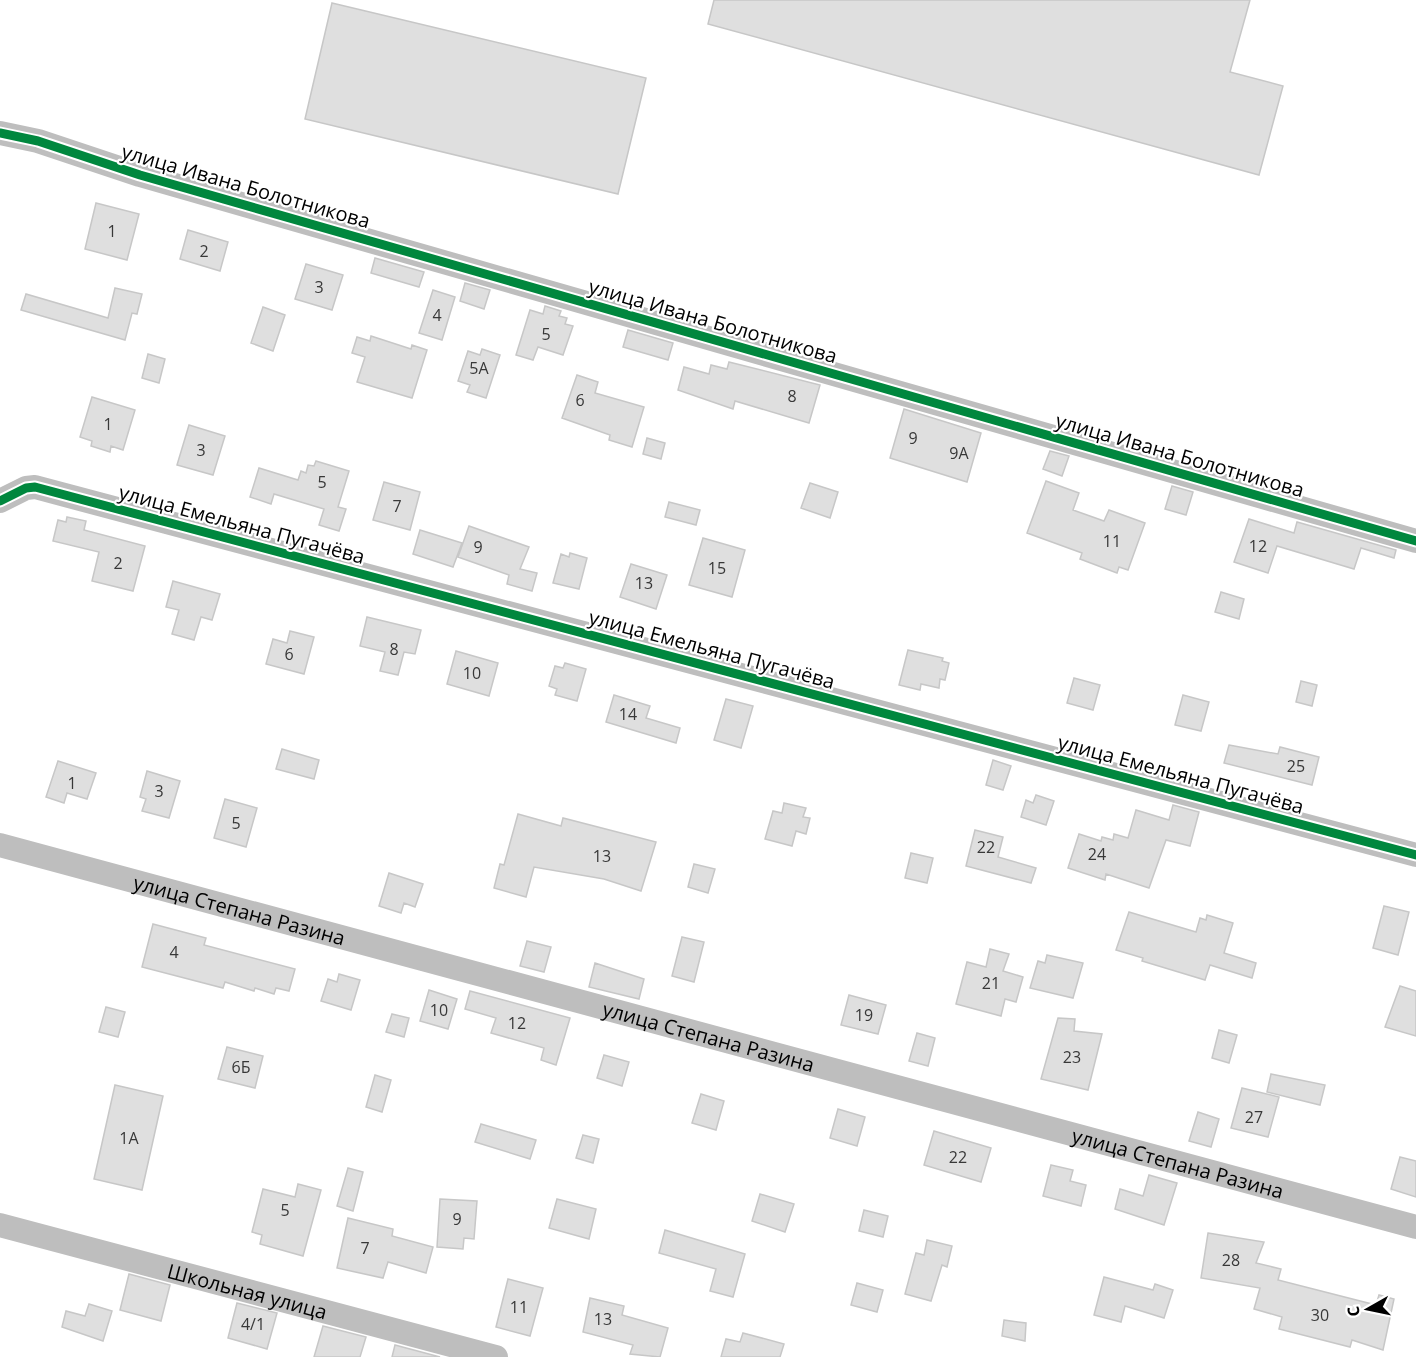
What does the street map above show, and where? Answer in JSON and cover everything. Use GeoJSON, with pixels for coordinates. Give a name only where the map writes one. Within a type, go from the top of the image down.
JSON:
{"type":"FeatureCollection","features":[{"type":"Feature","properties":{"kind":"street","name":"улица Ивана Болотникова"},"geometry":{"type":"LineString","coordinates":[[0,133],[38,141],[140,175],[1416,541]]}},
{"type":"Feature","properties":{"kind":"street","name":"улица Емельяна Пугачёва"},"geometry":{"type":"LineString","coordinates":[[0,501],[26,488],[35,487],[1416,855]]}},
{"type":"Feature","properties":{"kind":"street","name":"улица Степана Разина"},"geometry":{"type":"LineString","coordinates":[[0,845],[1416,1227]]}},
{"type":"Feature","properties":{"kind":"street","name":"Школьная улица"},"geometry":{"type":"LineString","coordinates":[[0,1225],[496,1357]]}},
{"type":"Feature","properties":{"kind":"building"},"geometry":{"type":"Polygon","coordinates":[[[714,0],[1250,0],[1230,72],[1283,86],[1259,175],[708,24],[714,0]]]}},
{"type":"Feature","properties":{"kind":"building"},"geometry":{"type":"Polygon","coordinates":[[[332,3],[646,78],[618,194],[305,119],[332,3]]]}},
{"type":"Feature","properties":{"kind":"building"},"geometry":{"type":"Polygon","coordinates":[[[96,203],[139,214],[127,260],[85,249],[96,203]]]}},
{"type":"Feature","properties":{"kind":"building"},"geometry":{"type":"Polygon","coordinates":[[[188,230],[228,242],[220,271],[180,259],[188,230]]]}},
{"type":"Feature","properties":{"kind":"building"},"geometry":{"type":"Polygon","coordinates":[[[375,258],[424,272],[419,287],[371,273],[375,258]]]}},
{"type":"Feature","properties":{"kind":"building"},"geometry":{"type":"Polygon","coordinates":[[[306,264],[343,275],[332,310],[295,299],[306,264]]]}},
{"type":"Feature","properties":{"kind":"building"},"geometry":{"type":"Polygon","coordinates":[[[465,283],[490,290],[484,309],[460,301],[465,283]]]}},
{"type":"Feature","properties":{"kind":"building"},"geometry":{"type":"Polygon","coordinates":[[[115,288],[142,294],[137,314],[132,313],[125,340],[21,310],[26,294],[108,318],[115,288]]]}},
{"type":"Feature","properties":{"kind":"building"},"geometry":{"type":"Polygon","coordinates":[[[433,290],[455,297],[442,340],[419,333],[433,290]]]}},
{"type":"Feature","properties":{"kind":"building"},"geometry":{"type":"Polygon","coordinates":[[[545,306],[561,311],[559,316],[567,318],[565,324],[573,326],[563,355],[538,347],[533,360],[516,355],[530,310],[543,314],[545,306]]]}},
{"type":"Feature","properties":{"kind":"building"},"geometry":{"type":"Polygon","coordinates":[[[263,307],[285,315],[273,351],[251,343],[263,307]]]}},
{"type":"Feature","properties":{"kind":"building"},"geometry":{"type":"Polygon","coordinates":[[[628,330],[673,343],[668,360],[623,347],[628,330]]]}},
{"type":"Feature","properties":{"kind":"building"},"geometry":{"type":"Polygon","coordinates":[[[371,336],[411,349],[412,345],[427,350],[412,398],[357,382],[365,357],[352,353],[357,337],[370,341],[371,336]]]}},
{"type":"Feature","properties":{"kind":"building"},"geometry":{"type":"Polygon","coordinates":[[[482,349],[500,355],[486,398],[467,392],[470,385],[458,381],[468,351],[480,355],[482,349]]]}},
{"type":"Feature","properties":{"kind":"building"},"geometry":{"type":"Polygon","coordinates":[[[148,354],[165,359],[159,383],[142,378],[148,354]]]}},
{"type":"Feature","properties":{"kind":"building"},"geometry":{"type":"Polygon","coordinates":[[[729,362],[820,385],[809,423],[735,401],[733,409],[678,390],[684,367],[709,374],[711,365],[727,369],[729,362]]]}},
{"type":"Feature","properties":{"kind":"building"},"geometry":{"type":"Polygon","coordinates":[[[577,375],[598,382],[595,393],[644,407],[632,447],[609,440],[610,435],[562,418],[577,375]]]}},
{"type":"Feature","properties":{"kind":"building"},"geometry":{"type":"Polygon","coordinates":[[[92,397],[135,410],[123,450],[111,446],[110,452],[91,446],[92,441],[80,437],[92,397]]]}},
{"type":"Feature","properties":{"kind":"building"},"geometry":{"type":"Polygon","coordinates":[[[904,409],[981,433],[967,482],[890,458],[904,409]]]}},
{"type":"Feature","properties":{"kind":"building"},"geometry":{"type":"Polygon","coordinates":[[[189,425],[225,436],[213,475],[177,465],[189,425]]]}},
{"type":"Feature","properties":{"kind":"building"},"geometry":{"type":"Polygon","coordinates":[[[647,438],[665,443],[661,459],[643,454],[647,438]]]}},
{"type":"Feature","properties":{"kind":"building"},"geometry":{"type":"Polygon","coordinates":[[[1050,451],[1069,456],[1062,476],[1043,469],[1050,451]]]}},
{"type":"Feature","properties":{"kind":"building"},"geometry":{"type":"Polygon","coordinates":[[[316,461],[349,471],[338,507],[346,509],[339,531],[319,525],[324,509],[274,494],[271,504],[250,497],[259,468],[298,480],[301,471],[306,473],[308,465],[314,466],[316,461]]]}},
{"type":"Feature","properties":{"kind":"building"},"geometry":{"type":"Polygon","coordinates":[[[1046,481],[1079,493],[1073,510],[1104,521],[1109,510],[1145,523],[1128,570],[1119,567],[1117,573],[1080,559],[1082,553],[1027,533],[1046,481]]]}},
{"type":"Feature","properties":{"kind":"building"},"geometry":{"type":"Polygon","coordinates":[[[384,482],[420,492],[410,530],[373,520],[384,482]]]}},
{"type":"Feature","properties":{"kind":"building"},"geometry":{"type":"Polygon","coordinates":[[[810,483],[838,492],[830,518],[801,508],[810,483]]]}},
{"type":"Feature","properties":{"kind":"building"},"geometry":{"type":"Polygon","coordinates":[[[1172,486],[1193,492],[1186,515],[1165,509],[1172,486]]]}},
{"type":"Feature","properties":{"kind":"building"},"geometry":{"type":"Polygon","coordinates":[[[669,502],[700,510],[696,525],[665,517],[669,502]]]}},
{"type":"Feature","properties":{"kind":"building"},"geometry":{"type":"Polygon","coordinates":[[[67,517],[86,521],[84,530],[145,546],[133,591],[92,581],[99,552],[53,541],[58,520],[66,522],[67,517]]]}},
{"type":"Feature","properties":{"kind":"building"},"geometry":{"type":"Polygon","coordinates":[[[1249,519],[1294,533],[1297,522],[1396,550],[1394,558],[1361,548],[1354,569],[1277,546],[1268,573],[1234,562],[1249,519]]]}},
{"type":"Feature","properties":{"kind":"building"},"geometry":{"type":"Polygon","coordinates":[[[469,526],[529,547],[520,569],[537,573],[532,591],[507,584],[509,575],[458,557],[469,526]]]}},
{"type":"Feature","properties":{"kind":"building"},"geometry":{"type":"Polygon","coordinates":[[[420,530],[462,543],[453,567],[413,554],[420,530]]]}},
{"type":"Feature","properties":{"kind":"building"},"geometry":{"type":"Polygon","coordinates":[[[703,538],[745,550],[732,597],[689,585],[703,538]]]}},
{"type":"Feature","properties":{"kind":"building"},"geometry":{"type":"Polygon","coordinates":[[[570,553],[587,558],[579,589],[553,583],[561,554],[569,557],[570,553]]]}},
{"type":"Feature","properties":{"kind":"building"},"geometry":{"type":"Polygon","coordinates":[[[631,564],[667,575],[656,609],[620,597],[631,564]]]}},
{"type":"Feature","properties":{"kind":"building"},"geometry":{"type":"Polygon","coordinates":[[[173,581],[220,594],[212,620],[201,617],[194,640],[172,634],[179,610],[166,607],[173,581]]]}},
{"type":"Feature","properties":{"kind":"building"},"geometry":{"type":"Polygon","coordinates":[[[1221,592],[1244,599],[1239,619],[1215,612],[1221,592]]]}},
{"type":"Feature","properties":{"kind":"building"},"geometry":{"type":"Polygon","coordinates":[[[367,617],[421,630],[415,654],[404,652],[398,675],[380,671],[385,652],[360,646],[367,617]]]}},
{"type":"Feature","properties":{"kind":"building"},"geometry":{"type":"Polygon","coordinates":[[[290,631],[314,637],[304,674],[266,664],[273,639],[287,643],[290,631]]]}},
{"type":"Feature","properties":{"kind":"building"},"geometry":{"type":"Polygon","coordinates":[[[908,650],[943,658],[942,661],[949,663],[945,680],[940,679],[939,688],[921,684],[920,690],[899,685],[908,650]]]}},
{"type":"Feature","properties":{"kind":"building"},"geometry":{"type":"Polygon","coordinates":[[[456,651],[498,663],[489,696],[447,684],[456,651]]]}},
{"type":"Feature","properties":{"kind":"building"},"geometry":{"type":"Polygon","coordinates":[[[565,663],[586,669],[577,701],[555,695],[557,689],[549,686],[555,666],[563,668],[565,663]]]}},
{"type":"Feature","properties":{"kind":"building"},"geometry":{"type":"Polygon","coordinates":[[[1074,678],[1100,685],[1093,710],[1067,703],[1074,678]]]}},
{"type":"Feature","properties":{"kind":"building"},"geometry":{"type":"Polygon","coordinates":[[[1301,681],[1317,685],[1312,706],[1296,702],[1301,681]]]}},
{"type":"Feature","properties":{"kind":"building"},"geometry":{"type":"Polygon","coordinates":[[[614,695],[650,706],[646,718],[680,728],[676,743],[606,722],[614,695]]]}},
{"type":"Feature","properties":{"kind":"building"},"geometry":{"type":"Polygon","coordinates":[[[1183,695],[1209,702],[1201,731],[1175,725],[1183,695]]]}},
{"type":"Feature","properties":{"kind":"building"},"geometry":{"type":"Polygon","coordinates":[[[726,699],[753,706],[741,748],[714,740],[726,699]]]}},
{"type":"Feature","properties":{"kind":"building"},"geometry":{"type":"Polygon","coordinates":[[[1229,745],[1278,754],[1280,747],[1319,757],[1312,785],[1224,763],[1229,745]]]}},
{"type":"Feature","properties":{"kind":"building"},"geometry":{"type":"Polygon","coordinates":[[[282,749],[319,760],[314,779],[276,769],[282,749]]]}},
{"type":"Feature","properties":{"kind":"building"},"geometry":{"type":"Polygon","coordinates":[[[993,760],[1011,766],[1003,790],[986,785],[993,760]]]}},
{"type":"Feature","properties":{"kind":"building"},"geometry":{"type":"Polygon","coordinates":[[[58,761],[96,773],[87,799],[67,793],[64,803],[46,797],[58,761]]]}},
{"type":"Feature","properties":{"kind":"building"},"geometry":{"type":"Polygon","coordinates":[[[147,771],[180,781],[169,818],[142,811],[146,799],[140,797],[147,771]]]}},
{"type":"Feature","properties":{"kind":"building"},"geometry":{"type":"Polygon","coordinates":[[[1036,795],[1054,801],[1046,825],[1021,817],[1026,800],[1033,803],[1036,795]]]}},
{"type":"Feature","properties":{"kind":"building"},"geometry":{"type":"Polygon","coordinates":[[[225,799],[257,808],[246,847],[214,838],[225,799]]]}},
{"type":"Feature","properties":{"kind":"building"},"geometry":{"type":"Polygon","coordinates":[[[784,803],[806,808],[803,817],[810,818],[806,834],[796,831],[792,846],[765,839],[773,811],[782,813],[784,803]]]}},
{"type":"Feature","properties":{"kind":"building"},"geometry":{"type":"Polygon","coordinates":[[[1173,805],[1199,812],[1190,846],[1166,840],[1149,888],[1106,874],[1105,880],[1068,868],[1079,834],[1101,841],[1102,837],[1113,840],[1114,834],[1128,838],[1136,810],[1169,820],[1173,805]]]}},
{"type":"Feature","properties":{"kind":"building"},"geometry":{"type":"Polygon","coordinates":[[[518,814],[561,826],[563,818],[656,842],[641,891],[604,879],[534,867],[526,897],[494,888],[500,864],[504,865],[518,814]]]}},
{"type":"Feature","properties":{"kind":"building"},"geometry":{"type":"Polygon","coordinates":[[[975,830],[1003,837],[998,857],[1036,868],[1031,883],[966,866],[975,830]]]}},
{"type":"Feature","properties":{"kind":"building"},"geometry":{"type":"Polygon","coordinates":[[[911,853],[933,858],[927,883],[905,878],[911,853]]]}},
{"type":"Feature","properties":{"kind":"building"},"geometry":{"type":"Polygon","coordinates":[[[694,864],[715,869],[708,893],[688,887],[694,864]]]}},
{"type":"Feature","properties":{"kind":"building"},"geometry":{"type":"Polygon","coordinates":[[[389,873],[423,884],[415,907],[404,903],[401,913],[379,906],[389,873]]]}},
{"type":"Feature","properties":{"kind":"building"},"geometry":{"type":"Polygon","coordinates":[[[1384,906],[1409,912],[1398,955],[1373,948],[1384,906]]]}},
{"type":"Feature","properties":{"kind":"building"},"geometry":{"type":"Polygon","coordinates":[[[1129,912],[1196,932],[1200,918],[1206,920],[1207,915],[1233,923],[1224,953],[1256,963],[1252,978],[1210,965],[1205,980],[1142,961],[1143,958],[1116,950],[1129,912]]]}},
{"type":"Feature","properties":{"kind":"building"},"geometry":{"type":"Polygon","coordinates":[[[153,924],[206,938],[204,945],[295,969],[289,991],[276,988],[274,994],[255,988],[254,991],[225,982],[223,988],[142,967],[153,924]]]}},
{"type":"Feature","properties":{"kind":"building"},"geometry":{"type":"Polygon","coordinates":[[[682,937],[704,942],[694,982],[672,976],[682,937]]]}},
{"type":"Feature","properties":{"kind":"building"},"geometry":{"type":"Polygon","coordinates":[[[527,941],[551,947],[544,972],[520,966],[527,941]]]}},
{"type":"Feature","properties":{"kind":"building"},"geometry":{"type":"Polygon","coordinates":[[[990,949],[1009,954],[1003,971],[1023,977],[1016,1002],[1005,999],[1001,1016],[956,1004],[967,962],[986,967],[990,949]]]}},
{"type":"Feature","properties":{"kind":"building"},"geometry":{"type":"Polygon","coordinates":[[[1047,955],[1083,963],[1073,998],[1030,988],[1038,961],[1045,963],[1047,955]]]}},
{"type":"Feature","properties":{"kind":"building"},"geometry":{"type":"Polygon","coordinates":[[[595,963],[644,979],[639,999],[589,987],[595,963]]]}},
{"type":"Feature","properties":{"kind":"building"},"geometry":{"type":"Polygon","coordinates":[[[339,974],[360,980],[351,1010],[321,1001],[328,979],[337,982],[339,974]]]}},
{"type":"Feature","properties":{"kind":"building"},"geometry":{"type":"Polygon","coordinates":[[[1400,986],[1416,991],[1416,1036],[1385,1027],[1400,986]]]}},
{"type":"Feature","properties":{"kind":"building"},"geometry":{"type":"Polygon","coordinates":[[[429,990],[457,999],[448,1029],[420,1021],[429,990]]]}},
{"type":"Feature","properties":{"kind":"building"},"geometry":{"type":"Polygon","coordinates":[[[470,991],[570,1018],[556,1065],[541,1060],[544,1048],[491,1033],[496,1018],[465,1009],[470,991]]]}},
{"type":"Feature","properties":{"kind":"building"},"geometry":{"type":"Polygon","coordinates":[[[849,995],[886,1005],[878,1034],[841,1025],[849,995]]]}},
{"type":"Feature","properties":{"kind":"building"},"geometry":{"type":"Polygon","coordinates":[[[106,1007],[125,1012],[118,1037],[99,1032],[106,1007]]]}},
{"type":"Feature","properties":{"kind":"building"},"geometry":{"type":"Polygon","coordinates":[[[392,1014],[409,1018],[404,1037],[386,1032],[392,1014]]]}},
{"type":"Feature","properties":{"kind":"building"},"geometry":{"type":"Polygon","coordinates":[[[1058,1018],[1075,1019],[1074,1031],[1102,1034],[1088,1090],[1041,1079],[1058,1018]]]}},
{"type":"Feature","properties":{"kind":"building"},"geometry":{"type":"Polygon","coordinates":[[[1219,1030],[1237,1035],[1229,1063],[1212,1058],[1219,1030]]]}},
{"type":"Feature","properties":{"kind":"building"},"geometry":{"type":"Polygon","coordinates":[[[917,1033],[935,1038],[928,1066],[909,1061],[917,1033]]]}},
{"type":"Feature","properties":{"kind":"building"},"geometry":{"type":"Polygon","coordinates":[[[227,1047],[263,1056],[255,1088],[218,1079],[227,1047]]]}},
{"type":"Feature","properties":{"kind":"building"},"geometry":{"type":"Polygon","coordinates":[[[604,1055],[629,1062],[622,1086],[597,1078],[604,1055]]]}},
{"type":"Feature","properties":{"kind":"building"},"geometry":{"type":"Polygon","coordinates":[[[1271,1074],[1325,1085],[1320,1105],[1267,1092],[1271,1074]]]}},
{"type":"Feature","properties":{"kind":"building"},"geometry":{"type":"Polygon","coordinates":[[[375,1075],[391,1080],[382,1112],[366,1107],[375,1075]]]}},
{"type":"Feature","properties":{"kind":"building"},"geometry":{"type":"Polygon","coordinates":[[[115,1085],[163,1096],[142,1190],[94,1179],[115,1085]]]}},
{"type":"Feature","properties":{"kind":"building"},"geometry":{"type":"Polygon","coordinates":[[[1242,1088],[1279,1097],[1268,1137],[1231,1128],[1242,1088]]]}},
{"type":"Feature","properties":{"kind":"building"},"geometry":{"type":"Polygon","coordinates":[[[701,1094],[724,1101],[716,1130],[692,1123],[701,1094]]]}},
{"type":"Feature","properties":{"kind":"building"},"geometry":{"type":"Polygon","coordinates":[[[838,1109],[865,1117],[857,1146],[830,1138],[838,1109]]]}},
{"type":"Feature","properties":{"kind":"building"},"geometry":{"type":"Polygon","coordinates":[[[1198,1112],[1219,1119],[1211,1147],[1189,1141],[1198,1112]]]}},
{"type":"Feature","properties":{"kind":"building"},"geometry":{"type":"Polygon","coordinates":[[[481,1124],[536,1140],[530,1159],[475,1142],[481,1124]]]}},
{"type":"Feature","properties":{"kind":"building"},"geometry":{"type":"Polygon","coordinates":[[[934,1131],[991,1148],[981,1182],[924,1165],[934,1131]]]}},
{"type":"Feature","properties":{"kind":"building"},"geometry":{"type":"Polygon","coordinates":[[[583,1135],[599,1139],[593,1163],[576,1158],[583,1135]]]}},
{"type":"Feature","properties":{"kind":"building"},"geometry":{"type":"Polygon","coordinates":[[[1400,1157],[1416,1161],[1416,1197],[1391,1189],[1400,1157]]]}},
{"type":"Feature","properties":{"kind":"building"},"geometry":{"type":"Polygon","coordinates":[[[1051,1165],[1073,1170],[1070,1181],[1086,1185],[1081,1206],[1043,1196],[1051,1165]]]}},
{"type":"Feature","properties":{"kind":"building"},"geometry":{"type":"Polygon","coordinates":[[[348,1168],[363,1172],[353,1211],[337,1206],[348,1168]]]}},
{"type":"Feature","properties":{"kind":"building"},"geometry":{"type":"Polygon","coordinates":[[[1149,1175],[1177,1183],[1164,1225],[1115,1209],[1120,1189],[1143,1196],[1149,1175]]]}},
{"type":"Feature","properties":{"kind":"building"},"geometry":{"type":"Polygon","coordinates":[[[298,1184],[321,1190],[303,1256],[260,1244],[262,1235],[252,1232],[263,1189],[295,1197],[298,1184]]]}},
{"type":"Feature","properties":{"kind":"building"},"geometry":{"type":"Polygon","coordinates":[[[760,1194],[794,1204],[785,1232],[752,1221],[760,1194]]]}},
{"type":"Feature","properties":{"kind":"building"},"geometry":{"type":"Polygon","coordinates":[[[440,1199],[477,1201],[474,1239],[464,1238],[463,1249],[437,1247],[440,1199]]]}},
{"type":"Feature","properties":{"kind":"building"},"geometry":{"type":"Polygon","coordinates":[[[557,1199],[596,1209],[589,1239],[549,1228],[557,1199]]]}},
{"type":"Feature","properties":{"kind":"building"},"geometry":{"type":"Polygon","coordinates":[[[864,1210],[888,1216],[883,1237],[859,1231],[864,1210]]]}},
{"type":"Feature","properties":{"kind":"building"},"geometry":{"type":"Polygon","coordinates":[[[348,1218],[393,1229],[392,1236],[433,1247],[426,1273],[388,1262],[383,1278],[337,1268],[348,1218]]]}},
{"type":"Feature","properties":{"kind":"building"},"geometry":{"type":"Polygon","coordinates":[[[665,1230],[745,1254],[733,1297],[710,1291],[716,1269],[659,1253],[665,1230]]]}},
{"type":"Feature","properties":{"kind":"building"},"geometry":{"type":"Polygon","coordinates":[[[1208,1233],[1264,1242],[1256,1263],[1281,1269],[1278,1280],[1376,1305],[1379,1295],[1394,1299],[1383,1350],[1352,1340],[1350,1347],[1279,1329],[1282,1317],[1254,1309],[1260,1288],[1201,1278],[1208,1233]]]}},
{"type":"Feature","properties":{"kind":"building"},"geometry":{"type":"Polygon","coordinates":[[[927,1240],[952,1246],[947,1267],[942,1265],[931,1301],[905,1294],[916,1253],[924,1255],[927,1240]]]}},
{"type":"Feature","properties":{"kind":"building"},"geometry":{"type":"Polygon","coordinates":[[[129,1274],[170,1285],[161,1321],[120,1310],[129,1274]]]}},
{"type":"Feature","properties":{"kind":"building"},"geometry":{"type":"Polygon","coordinates":[[[1104,1277],[1153,1290],[1155,1284],[1173,1290],[1164,1318],[1125,1306],[1121,1322],[1094,1315],[1104,1277]]]}},
{"type":"Feature","properties":{"kind":"building"},"geometry":{"type":"Polygon","coordinates":[[[508,1279],[543,1288],[530,1336],[496,1327],[508,1279]]]}},
{"type":"Feature","properties":{"kind":"building"},"geometry":{"type":"Polygon","coordinates":[[[857,1283],[883,1290],[877,1312],[851,1305],[857,1283]]]}},
{"type":"Feature","properties":{"kind":"building"},"geometry":{"type":"Polygon","coordinates":[[[590,1298],[624,1306],[622,1315],[668,1328],[660,1357],[630,1354],[633,1345],[583,1332],[590,1298]]]}},
{"type":"Feature","properties":{"kind":"building"},"geometry":{"type":"Polygon","coordinates":[[[237,1303],[277,1313],[267,1349],[228,1338],[237,1303]]]}},
{"type":"Feature","properties":{"kind":"building"},"geometry":{"type":"Polygon","coordinates":[[[89,1304],[112,1311],[103,1341],[62,1327],[66,1311],[85,1316],[89,1304]]]}},
{"type":"Feature","properties":{"kind":"building"},"geometry":{"type":"Polygon","coordinates":[[[1004,1320],[1026,1323],[1025,1341],[1002,1336],[1004,1320]]]}},
{"type":"Feature","properties":{"kind":"building"},"geometry":{"type":"Polygon","coordinates":[[[323,1326],[366,1337],[360,1357],[314,1357],[323,1326]]]}},
{"type":"Feature","properties":{"kind":"building"},"geometry":{"type":"Polygon","coordinates":[[[743,1333],[784,1344],[780,1357],[721,1357],[726,1339],[740,1342],[743,1333]]]}},
{"type":"Feature","properties":{"kind":"building"},"geometry":{"type":"Polygon","coordinates":[[[395,1345],[440,1357],[392,1357],[395,1345]]]}},
{"type":"Feature","properties":{"kind":"cycle path"},"geometry":{"type":"LineString","coordinates":[[0,133],[38,141],[140,175],[1416,541]]}},
{"type":"Feature","properties":{"kind":"cycle path"},"geometry":{"type":"LineString","coordinates":[[0,501],[26,488],[35,487],[1416,855]]}}]}
